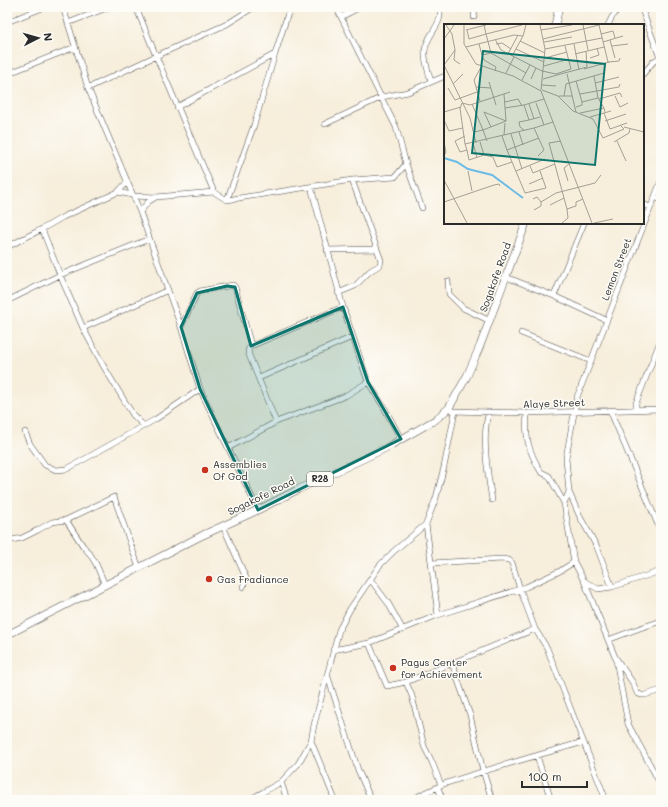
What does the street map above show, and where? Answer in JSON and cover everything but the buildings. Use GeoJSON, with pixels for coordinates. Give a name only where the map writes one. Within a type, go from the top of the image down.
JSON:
{"type":"FeatureCollection","features":[{"type":"Feature","properties":{"kind":"main road"},"geometry":{"type":"LineString","coordinates":[[555,24],[559,7]]}},
{"type":"Feature","properties":{"kind":"main road","name":"Sogakofe Road"},"geometry":{"type":"LineString","coordinates":[[7,635],[223,526],[401,439],[452,410],[490,321],[526,224]]}},
{"type":"Feature","properties":{"kind":"street"},"geometry":{"type":"LineString","coordinates":[[7,22],[45,7]]}},
{"type":"Feature","properties":{"kind":"street"},"geometry":{"type":"LineString","coordinates":[[63,7],[88,88],[140,212],[181,327],[200,389],[258,510]]}},
{"type":"Feature","properties":{"kind":"street"},"geometry":{"type":"LineString","coordinates":[[68,23],[109,7]]}},
{"type":"Feature","properties":{"kind":"street"},"geometry":{"type":"LineString","coordinates":[[136,7],[214,192],[227,200],[352,180],[386,179],[395,177],[406,164]]}},
{"type":"Feature","properties":{"kind":"street"},"geometry":{"type":"LineString","coordinates":[[88,88],[227,24],[254,7]]}},
{"type":"Feature","properties":{"kind":"street"},"geometry":{"type":"LineString","coordinates":[[227,200],[254,125],[290,7]]}},
{"type":"Feature","properties":{"kind":"street"},"geometry":{"type":"LineString","coordinates":[[336,7],[396,127],[406,164],[422,208]]}},
{"type":"Feature","properties":{"kind":"street"},"geometry":{"type":"LineString","coordinates":[[341,17],[360,7]]}},
{"type":"Feature","properties":{"kind":"street"},"geometry":{"type":"LineString","coordinates":[[431,82],[425,51],[427,42],[441,18],[442,13],[440,7]]}},
{"type":"Feature","properties":{"kind":"street"},"geometry":{"type":"LineString","coordinates":[[474,17],[475,7]]}},
{"type":"Feature","properties":{"kind":"street"},"geometry":{"type":"LineString","coordinates":[[608,24],[612,16],[620,7]]}},
{"type":"Feature","properties":{"kind":"street"},"geometry":{"type":"LineString","coordinates":[[641,7],[661,58],[654,61],[644,73]]}},
{"type":"Feature","properties":{"kind":"street"},"geometry":{"type":"LineString","coordinates":[[7,74],[75,47]]}},
{"type":"Feature","properties":{"kind":"street"},"geometry":{"type":"LineString","coordinates":[[178,108],[275,54]]}},
{"type":"Feature","properties":{"kind":"street"},"geometry":{"type":"LineString","coordinates":[[325,124],[382,97],[408,92],[444,76]]}},
{"type":"Feature","properties":{"kind":"street"},"geometry":{"type":"LineString","coordinates":[[338,293],[355,286],[370,271],[380,265],[381,260],[352,180]]}},
{"type":"Feature","properties":{"kind":"street","name":"Lemon Street"},"geometry":{"type":"LineString","coordinates":[[644,222],[661,181]]}},
{"type":"Feature","properties":{"kind":"street"},"geometry":{"type":"LineString","coordinates":[[7,247],[63,217],[118,192],[127,182]]}},
{"type":"Feature","properties":{"kind":"street"},"geometry":{"type":"LineString","coordinates":[[311,187],[338,293],[368,382],[401,439]]}},
{"type":"Feature","properties":{"kind":"street"},"geometry":{"type":"LineString","coordinates":[[118,192],[133,196],[156,197],[214,192]]}},
{"type":"Feature","properties":{"kind":"street"},"geometry":{"type":"LineString","coordinates":[[140,212],[148,202],[156,197]]}},
{"type":"Feature","properties":{"kind":"street"},"geometry":{"type":"LineString","coordinates":[[655,198],[661,200]]}},
{"type":"Feature","properties":{"kind":"street"},"geometry":{"type":"LineString","coordinates":[[644,204],[650,207]]}},
{"type":"Feature","properties":{"kind":"street"},"geometry":{"type":"LineString","coordinates":[[554,296],[584,224]]}},
{"type":"Feature","properties":{"kind":"street","name":"Lemon Street"},"geometry":{"type":"LineString","coordinates":[[569,492],[566,458],[577,398],[643,224]]}},
{"type":"Feature","properties":{"kind":"street"},"geometry":{"type":"LineString","coordinates":[[42,229],[83,328],[104,367],[133,415],[143,425]]}},
{"type":"Feature","properties":{"kind":"street"},"geometry":{"type":"LineString","coordinates":[[7,301],[60,275],[149,240]]}},
{"type":"Feature","properties":{"kind":"street"},"geometry":{"type":"LineString","coordinates":[[327,250],[376,249]]}},
{"type":"Feature","properties":{"kind":"street"},"geometry":{"type":"LineString","coordinates":[[506,277],[554,296],[606,320]]}},
{"type":"Feature","properties":{"kind":"street"},"geometry":{"type":"LineString","coordinates":[[448,281],[449,294],[463,308],[490,321]]}},
{"type":"Feature","properties":{"kind":"street"},"geometry":{"type":"LineString","coordinates":[[181,327],[197,293],[200,291],[233,285],[251,346]]}},
{"type":"Feature","properties":{"kind":"street"},"geometry":{"type":"LineString","coordinates":[[83,328],[168,290]]}},
{"type":"Feature","properties":{"kind":"street"},"geometry":{"type":"LineString","coordinates":[[276,422],[248,350],[251,346],[343,308]]}},
{"type":"Feature","properties":{"kind":"street"},"geometry":{"type":"LineString","coordinates":[[521,333],[591,361]]}},
{"type":"Feature","properties":{"kind":"street"},"geometry":{"type":"LineString","coordinates":[[259,378],[352,337]]}},
{"type":"Feature","properties":{"kind":"street"},"geometry":{"type":"LineString","coordinates":[[636,409],[636,403],[661,339]]}},
{"type":"Feature","properties":{"kind":"street"},"geometry":{"type":"LineString","coordinates":[[228,448],[276,422],[345,396],[368,382]]}},
{"type":"Feature","properties":{"kind":"street"},"geometry":{"type":"LineString","coordinates":[[25,432],[30,444],[46,465],[56,470],[64,470],[96,454],[134,432],[143,425],[156,419],[200,389]]}},
{"type":"Feature","properties":{"kind":"street","name":"Alaye Street"},"geometry":{"type":"LineString","coordinates":[[452,410],[527,413],[661,409]]}},
{"type":"Feature","properties":{"kind":"street"},"geometry":{"type":"LineString","coordinates":[[438,615],[426,524],[436,498],[444,467],[452,410]]}},
{"type":"Feature","properties":{"kind":"street"},"geometry":{"type":"LineString","coordinates":[[610,410],[661,532]]}},
{"type":"Feature","properties":{"kind":"street"},"geometry":{"type":"LineString","coordinates":[[489,412],[485,429],[486,458],[492,500]]}},
{"type":"Feature","properties":{"kind":"street"},"geometry":{"type":"LineString","coordinates":[[527,413],[527,443],[541,472],[549,476],[564,503],[574,562],[584,581],[615,657],[628,724],[661,785]]}},
{"type":"Feature","properties":{"kind":"street"},"geometry":{"type":"LineString","coordinates":[[564,503],[569,492]]}},
{"type":"Feature","properties":{"kind":"street"},"geometry":{"type":"LineString","coordinates":[[569,492],[580,517],[597,547],[612,587]]}},
{"type":"Feature","properties":{"kind":"street"},"geometry":{"type":"LineString","coordinates":[[7,541],[22,538],[52,522],[66,520],[114,497],[139,568]]}},
{"type":"Feature","properties":{"kind":"street"},"geometry":{"type":"LineString","coordinates":[[66,520],[90,554],[105,585]]}},
{"type":"Feature","properties":{"kind":"street"},"geometry":{"type":"LineString","coordinates":[[249,800],[281,782],[298,764],[311,741],[339,630],[380,565],[426,524]]}},
{"type":"Feature","properties":{"kind":"street"},"geometry":{"type":"LineString","coordinates":[[223,526],[246,578],[243,587]]}},
{"type":"Feature","properties":{"kind":"street"},"geometry":{"type":"LineString","coordinates":[[431,563],[502,559],[509,560],[512,563],[534,629],[547,648],[606,800]]}},
{"type":"Feature","properties":{"kind":"street"},"geometry":{"type":"LineString","coordinates":[[333,650],[369,643],[438,615],[520,589],[560,572],[574,562]]}},
{"type":"Feature","properties":{"kind":"street"},"geometry":{"type":"LineString","coordinates":[[584,581],[598,589],[612,587],[661,571]]}},
{"type":"Feature","properties":{"kind":"street"},"geometry":{"type":"LineString","coordinates":[[370,580],[388,604],[402,630]]}},
{"type":"Feature","properties":{"kind":"street"},"geometry":{"type":"LineString","coordinates":[[608,640],[661,621]]}},
{"type":"Feature","properties":{"kind":"street"},"geometry":{"type":"LineString","coordinates":[[369,643],[387,686],[406,682],[534,629]]}},
{"type":"Feature","properties":{"kind":"street"},"geometry":{"type":"LineString","coordinates":[[615,657],[633,683],[637,693],[645,695],[661,690]]}},
{"type":"Feature","properties":{"kind":"street"},"geometry":{"type":"LineString","coordinates":[[452,663],[470,715],[483,771],[492,800]]}},
{"type":"Feature","properties":{"kind":"street"},"geometry":{"type":"LineString","coordinates":[[327,673],[358,770],[371,800]]}},
{"type":"Feature","properties":{"kind":"street"},"geometry":{"type":"LineString","coordinates":[[406,682],[412,696],[424,746],[432,762],[443,800]]}},
{"type":"Feature","properties":{"kind":"street"},"geometry":{"type":"LineString","coordinates":[[311,741],[335,800]]}},
{"type":"Feature","properties":{"kind":"street"},"geometry":{"type":"LineString","coordinates":[[413,800],[417,796],[483,771],[505,766],[583,742]]}},
{"type":"Feature","properties":{"kind":"street"},"geometry":{"type":"LineString","coordinates":[[537,756],[551,800]]}},
{"type":"Feature","properties":{"kind":"street"},"geometry":{"type":"LineString","coordinates":[[281,782],[287,800]]}},
{"type":"Feature","properties":{"kind":"highlighted area"},"geometry":{"type":"Polygon","coordinates":[[[227,286],[235,287],[251,346],[343,307],[368,382],[401,439],[258,510],[200,389],[181,327],[197,293],[227,286]]]}},
{"type":"Feature","properties":{"kind":"place","name":"Assemblies Of God"},"geometry":{"type":"Point","coordinates":[205,470]}},
{"type":"Feature","properties":{"kind":"place","name":"Gas Fradiance"},"geometry":{"type":"Point","coordinates":[209,579]}},
{"type":"Feature","properties":{"kind":"place","name":"Pagus Center for Achievement"},"geometry":{"type":"Point","coordinates":[393,668]}}]}
